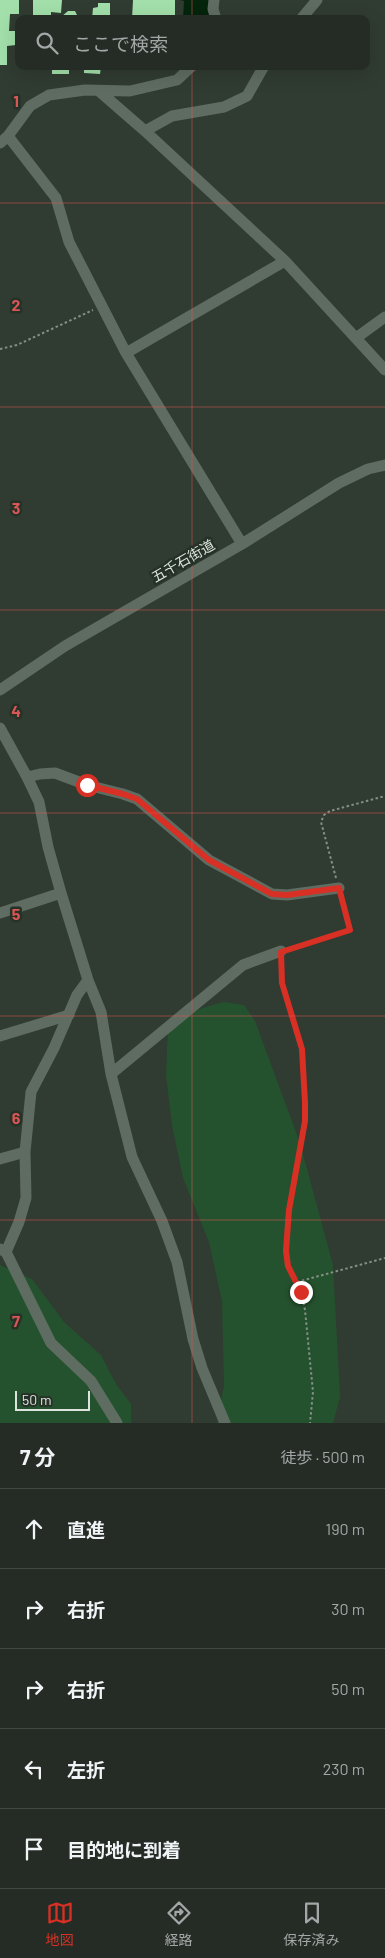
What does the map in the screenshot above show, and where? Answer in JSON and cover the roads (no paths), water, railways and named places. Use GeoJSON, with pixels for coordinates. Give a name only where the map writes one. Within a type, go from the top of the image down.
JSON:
{"type":"FeatureCollection","features":[{"type":"Feature","properties":{"kind":"street"},"geometry":{"type":"LineString","coordinates":[[214,0],[215,15]]}},
{"type":"Feature","properties":{"kind":"street"},"geometry":{"type":"LineString","coordinates":[[304,15],[317,0]]}},
{"type":"Feature","properties":{"kind":"street"},"geometry":{"type":"LineString","coordinates":[[188,70],[177,80],[130,91],[100,92],[85,90],[49,95],[30,106],[4,139],[56,198],[69,242],[126,353],[242,544]]}},
{"type":"Feature","properties":{"kind":"street"},"geometry":{"type":"LineString","coordinates":[[145,131],[172,116],[224,107],[247,96],[262,70]]}},
{"type":"Feature","properties":{"kind":"street"},"geometry":{"type":"LineString","coordinates":[[100,92],[286,261],[385,370]]}},
{"type":"Feature","properties":{"kind":"street"},"geometry":{"type":"LineString","coordinates":[[126,353],[286,261]]}},
{"type":"Feature","properties":{"kind":"street"},"geometry":{"type":"LineString","coordinates":[[356,338],[385,317]]}},
{"type":"Feature","properties":{"kind":"street","name":"五千石街道"},"geometry":{"type":"LineString","coordinates":[[0,690],[65,646],[242,544],[339,483],[368,470],[385,465]]}},
{"type":"Feature","properties":{"kind":"street"},"geometry":{"type":"LineString","coordinates":[[0,728],[39,802],[48,847],[61,893],[88,980],[101,1012],[111,1074],[132,1157],[162,1222],[177,1262],[184,1288],[192,1339],[225,1423]]}},
{"type":"Feature","properties":{"kind":"street"},"geometry":{"type":"LineString","coordinates":[[27,777],[55,773],[87,785],[137,799],[209,860],[272,894],[287,895],[339,888]]}},
{"type":"Feature","properties":{"kind":"street"},"geometry":{"type":"LineString","coordinates":[[0,913],[61,893]]}},
{"type":"Feature","properties":{"kind":"street"},"geometry":{"type":"LineString","coordinates":[[111,1074],[243,965],[281,952]]}},
{"type":"Feature","properties":{"kind":"street"},"geometry":{"type":"LineString","coordinates":[[88,980],[77,995],[31,1092],[25,1152],[26,1198],[19,1222],[3,1250],[51,1343],[91,1381],[117,1423]]}},
{"type":"Feature","properties":{"kind":"street"},"geometry":{"type":"LineString","coordinates":[[0,1036],[68,1015]]}},
{"type":"Feature","properties":{"kind":"street"},"geometry":{"type":"LineString","coordinates":[[0,1159],[25,1152]]}}]}
